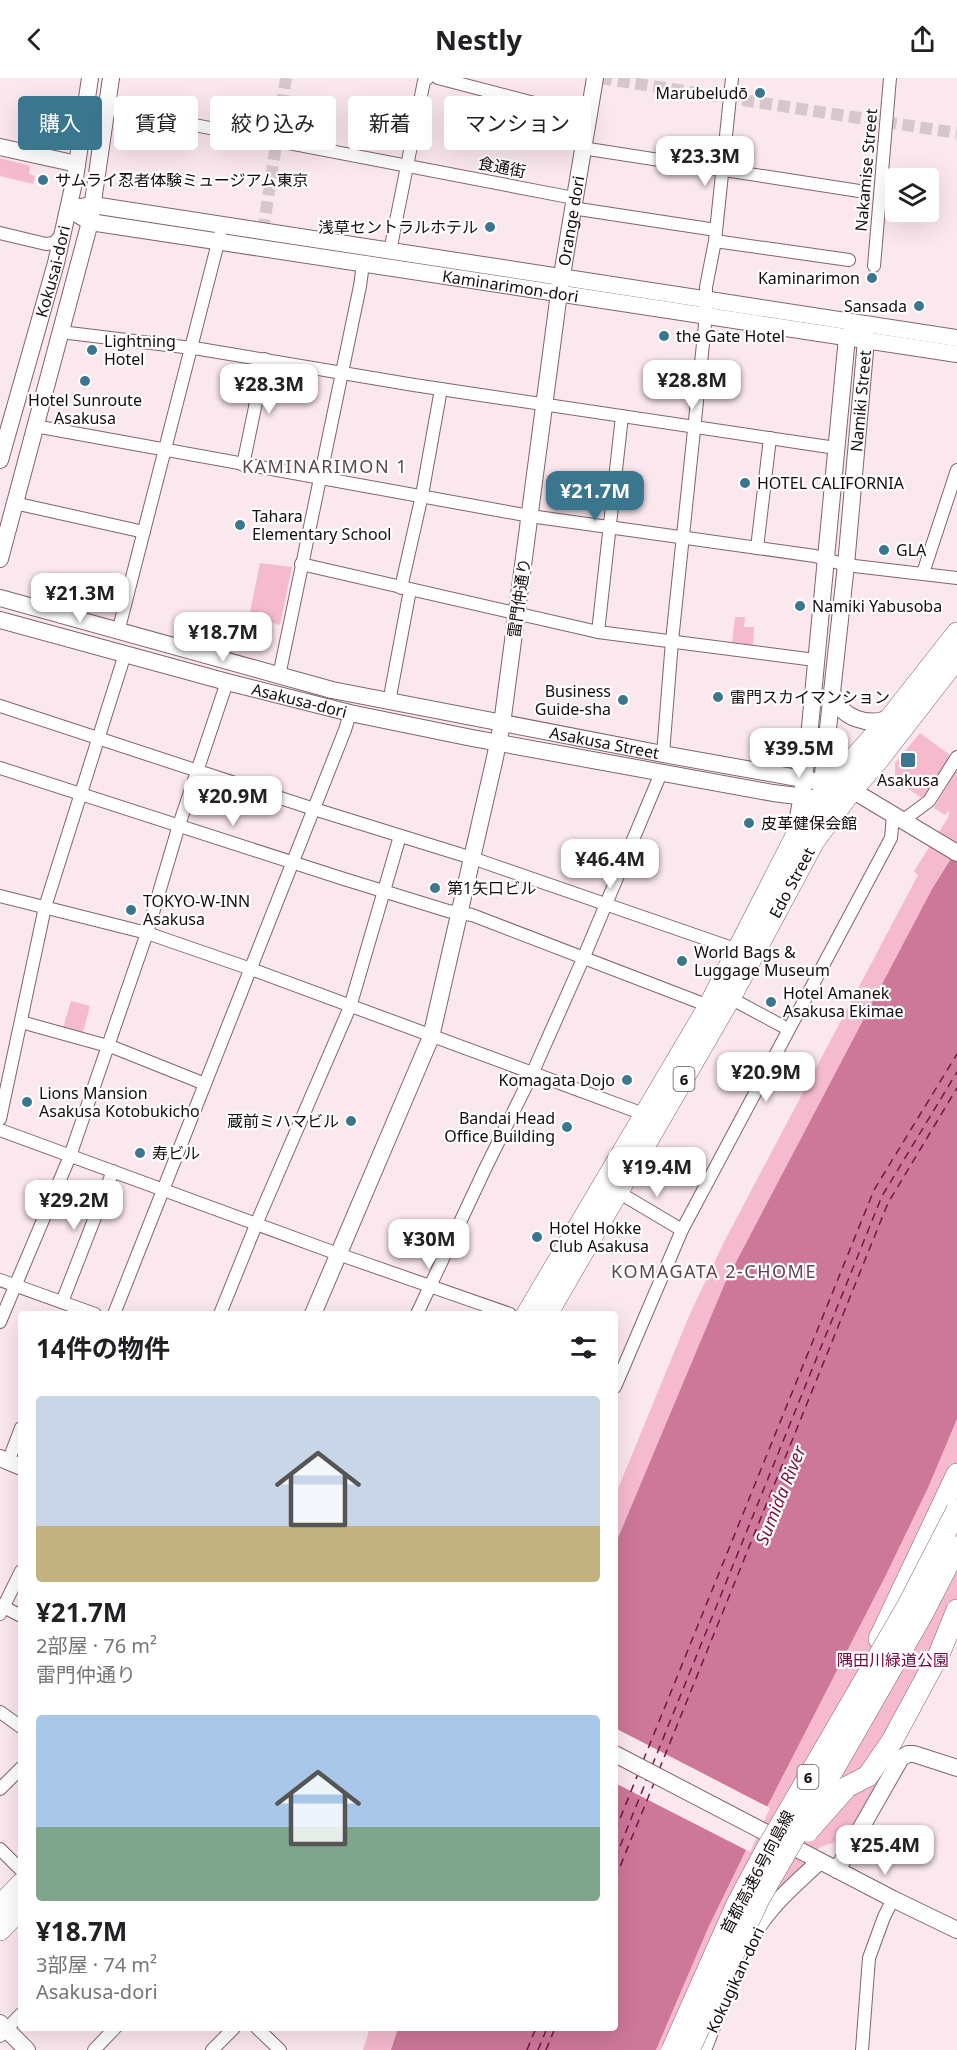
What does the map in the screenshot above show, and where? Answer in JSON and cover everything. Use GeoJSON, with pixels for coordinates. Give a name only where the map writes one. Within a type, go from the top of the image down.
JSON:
{"type":"FeatureCollection","features":[{"type":"Feature","properties":{"kind":"highway","name":"Edo Street"},"geometry":{"type":"LineString","coordinates":[[738,950],[791,845],[825,790],[891,717],[957,633]]}},
{"type":"Feature","properties":{"kind":"highway","name":"Edo Street"},"geometry":{"type":"LineString","coordinates":[[550,1311],[618,1192],[652,1119],[730,998],[814,841],[825,790],[878,760],[957,658]]}},
{"type":"Feature","properties":{"kind":"highway","name":"6"},"geometry":{"type":"LineString","coordinates":[[529,1311],[652,1119],[738,950]]}},
{"type":"Feature","properties":{"kind":"highway"},"geometry":{"type":"LineString","coordinates":[[839,1724],[957,1474]]}},
{"type":"Feature","properties":{"kind":"highway","name":"首都高速6号向島線"},"geometry":{"type":"LineString","coordinates":[[672,2050],[737,1904],[907,1607],[957,1510]]}},
{"type":"Feature","properties":{"kind":"highway","name":"首都高速6号向島線"},"geometry":{"type":"LineString","coordinates":[[689,2050],[759,1899],[922,1616],[957,1547]]}},
{"type":"Feature","properties":{"kind":"highway","name":"6"},"geometry":{"type":"LineString","coordinates":[[759,1899],[796,1846],[848,1787],[868,1776],[892,1741],[926,1680],[957,1610]]}},
{"type":"Feature","properties":{"kind":"highway"},"geometry":{"type":"LineString","coordinates":[[0,1906],[18,1887]]}},
{"type":"Feature","properties":{"kind":"highway"},"geometry":{"type":"LineString","coordinates":[[0,1930],[18,1911]]}},
{"type":"Feature","properties":{"kind":"street","name":"Kokusai-dori"},"geometry":{"type":"LineString","coordinates":[[0,460],[5,418],[56,263],[69,209],[90,78]]}},
{"type":"Feature","properties":{"kind":"street"},"geometry":{"type":"LineString","coordinates":[[93,205],[111,78]]}},
{"type":"Feature","properties":{"kind":"street"},"geometry":{"type":"LineString","coordinates":[[390,250],[424,81],[428,78]]}},
{"type":"Feature","properties":{"kind":"street"},"geometry":{"type":"LineString","coordinates":[[438,78],[507,96]]}},
{"type":"Feature","properties":{"kind":"street","name":"Orange dori"},"geometry":{"type":"LineString","coordinates":[[591,100],[595,78]]}},
{"type":"Feature","properties":{"kind":"street"},"geometry":{"type":"LineString","coordinates":[[663,754],[672,641],[706,307],[732,78]]}},
{"type":"Feature","properties":{"kind":"street","name":"Nakamise Street"},"geometry":{"type":"LineString","coordinates":[[874,266],[890,78]]}},
{"type":"Feature","properties":{"kind":"street","name":"食通街"},"geometry":{"type":"LineString","coordinates":[[106,108],[406,166],[715,236],[849,260]]}},
{"type":"Feature","properties":{"kind":"street"},"geometry":{"type":"LineString","coordinates":[[0,147],[77,164]]}},
{"type":"Feature","properties":{"kind":"street"},"geometry":{"type":"LineString","coordinates":[[591,149],[859,191]]}},
{"type":"Feature","properties":{"kind":"street","name":"Orange dori"},"geometry":{"type":"LineString","coordinates":[[560,285],[582,150]]}},
{"type":"Feature","properties":{"kind":"street","name":"Kokusai-dori"},"geometry":{"type":"LineString","coordinates":[[0,559],[93,205]]}},
{"type":"Feature","properties":{"kind":"street","name":"Kaminarimon-dori"},"geometry":{"type":"LineString","coordinates":[[69,209],[93,205],[390,250],[560,285]]}},
{"type":"Feature","properties":{"kind":"street"},"geometry":{"type":"LineString","coordinates":[[0,233],[46,244],[54,243],[62,235],[69,209]]}},
{"type":"Feature","properties":{"kind":"street","name":"Kaminarimon-dori"},"geometry":{"type":"LineString","coordinates":[[69,209],[90,222],[363,264],[560,285],[706,307],[861,323],[957,338]]}},
{"type":"Feature","properties":{"kind":"street"},"geometry":{"type":"LineString","coordinates":[[118,632],[222,225]]}},
{"type":"Feature","properties":{"kind":"street"},"geometry":{"type":"LineString","coordinates":[[279,676],[363,264]]}},
{"type":"Feature","properties":{"kind":"street","name":"雷門仲通り"},"geometry":{"type":"LineString","coordinates":[[314,1311],[431,1037],[502,724],[560,285]]}},
{"type":"Feature","properties":{"kind":"street","name":"Kaminarimon-dori"},"geometry":{"type":"LineString","coordinates":[[706,307],[847,337],[957,354]]}},
{"type":"Feature","properties":{"kind":"street","name":"Namiki Street"},"geometry":{"type":"LineString","coordinates":[[861,323],[866,340],[825,790],[811,711],[847,337],[861,323]]}},
{"type":"Feature","properties":{"kind":"street"},"geometry":{"type":"LineString","coordinates":[[61,332],[265,359],[441,389],[836,448]]}},
{"type":"Feature","properties":{"kind":"street"},"geometry":{"type":"LineString","coordinates":[[243,465],[265,359]]}},
{"type":"Feature","properties":{"kind":"street"},"geometry":{"type":"LineString","coordinates":[[389,702],[405,589],[441,389]]}},
{"type":"Feature","properties":{"kind":"street"},"geometry":{"type":"LineString","coordinates":[[598,632],[622,416]]}},
{"type":"Feature","properties":{"kind":"street"},"geometry":{"type":"LineString","coordinates":[[35,426],[530,516],[757,548],[826,559],[846,565],[957,578]]}},
{"type":"Feature","properties":{"kind":"street"},"geometry":{"type":"LineString","coordinates":[[757,548],[770,438]]}},
{"type":"Feature","properties":{"kind":"street"},"geometry":{"type":"LineString","coordinates":[[923,573],[957,470]]}},
{"type":"Feature","properties":{"kind":"street"},"geometry":{"type":"LineString","coordinates":[[14,503],[144,532]]}},
{"type":"Feature","properties":{"kind":"street"},"geometry":{"type":"LineString","coordinates":[[301,564],[598,632],[815,660]]}},
{"type":"Feature","properties":{"kind":"street","name":"Asakusa-dori"},"geometry":{"type":"LineString","coordinates":[[0,598],[279,676],[389,702]]}},
{"type":"Feature","properties":{"kind":"street","name":"Asakusa-dori"},"geometry":{"type":"LineString","coordinates":[[0,620],[227,682],[350,712],[498,743]]}},
{"type":"Feature","properties":{"kind":"street"},"geometry":{"type":"LineString","coordinates":[[0,1119],[45,907],[125,654]]}},
{"type":"Feature","properties":{"kind":"street"},"geometry":{"type":"LineString","coordinates":[[0,1322],[70,1156],[147,933],[179,825],[227,682]]}},
{"type":"Feature","properties":{"kind":"street"},"geometry":{"type":"LineString","coordinates":[[833,694],[835,703],[841,709],[859,719],[872,723],[891,717]]}},
{"type":"Feature","properties":{"kind":"street","name":"Asakusa Street"},"geometry":{"type":"LineString","coordinates":[[389,702],[663,754],[825,790],[873,804],[957,853]]}},
{"type":"Feature","properties":{"kind":"street"},"geometry":{"type":"LineString","coordinates":[[0,706],[472,858],[738,950]]}},
{"type":"Feature","properties":{"kind":"street"},"geometry":{"type":"LineString","coordinates":[[811,711],[813,716],[820,720],[827,717],[831,711]]}},
{"type":"Feature","properties":{"kind":"street"},"geometry":{"type":"LineString","coordinates":[[115,1311],[345,730],[350,712]]}},
{"type":"Feature","properties":{"kind":"street","name":"Asakusa Street"},"geometry":{"type":"LineString","coordinates":[[498,743],[773,793],[825,790]]}},
{"type":"Feature","properties":{"kind":"street"},"geometry":{"type":"LineString","coordinates":[[619,1365],[682,1230],[891,838],[897,818],[929,801],[957,757]]}},
{"type":"Feature","properties":{"kind":"street"},"geometry":{"type":"LineString","coordinates":[[0,768],[448,912],[472,915],[709,1006]]}},
{"type":"Feature","properties":{"kind":"street"},"geometry":{"type":"LineString","coordinates":[[419,1311],[532,1074],[661,773]]}},
{"type":"Feature","properties":{"kind":"street"},"geometry":{"type":"LineString","coordinates":[[221,1311],[256,1224],[350,1007],[400,836]]}},
{"type":"Feature","properties":{"kind":"street"},"geometry":{"type":"LineString","coordinates":[[0,896],[147,933],[251,969],[652,1119]]}},
{"type":"Feature","properties":{"kind":"street"},"geometry":{"type":"LineString","coordinates":[[730,998],[788,1029]]}},
{"type":"Feature","properties":{"kind":"street"},"geometry":{"type":"LineString","coordinates":[[21,1022],[107,1046],[205,1084]]}},
{"type":"Feature","properties":{"kind":"street"},"geometry":{"type":"LineString","coordinates":[[0,1130],[338,1254],[502,1311]]}},
{"type":"Feature","properties":{"kind":"street"},"geometry":{"type":"LineString","coordinates":[[67,1307],[113,1172]]}},
{"type":"Feature","properties":{"kind":"street"},"geometry":{"type":"LineString","coordinates":[[618,1192],[682,1230]]}},
{"type":"Feature","properties":{"kind":"street"},"geometry":{"type":"LineString","coordinates":[[0,1280],[67,1307],[83,1311]]}},
{"type":"Feature","properties":{"kind":"street"},"geometry":{"type":"LineString","coordinates":[[10,1462],[18,1437]]}},
{"type":"Feature","properties":{"kind":"street"},"geometry":{"type":"LineString","coordinates":[[18,1577],[1,1609],[18,1615]]}},
{"type":"Feature","properties":{"kind":"street"},"geometry":{"type":"LineString","coordinates":[[0,1712],[18,1725]]}},
{"type":"Feature","properties":{"kind":"street"},"geometry":{"type":"LineString","coordinates":[[837,1870],[901,1758],[914,1754],[956,1763]]}},
{"type":"Feature","properties":{"kind":"street"},"geometry":{"type":"LineString","coordinates":[[618,1756],[957,1930]]}},
{"type":"Feature","properties":{"kind":"street"},"geometry":{"type":"LineString","coordinates":[[0,1789],[18,1771]]}},
{"type":"Feature","properties":{"kind":"street"},"geometry":{"type":"LineString","coordinates":[[0,1849],[18,1867]]}},
{"type":"Feature","properties":{"kind":"street","name":"Kokugikan-dori"},"geometry":{"type":"LineString","coordinates":[[703,2050],[754,1932],[781,1898],[820,1861]]}},
{"type":"Feature","properties":{"kind":"street"},"geometry":{"type":"LineString","coordinates":[[862,2050],[869,1958],[893,1899]]}},
{"type":"Feature","properties":{"kind":"street"},"geometry":{"type":"LineString","coordinates":[[18,2016],[2,2029],[27,2050]]}},
{"type":"Feature","properties":{"kind":"street"},"geometry":{"type":"LineString","coordinates":[[94,2050],[112,2031]]}},
{"type":"Feature","properties":{"kind":"street"},"geometry":{"type":"LineString","coordinates":[[212,2050],[231,2031]]}},
{"type":"Feature","properties":{"kind":"street"},"geometry":{"type":"LineString","coordinates":[[260,2031],[280,2050]]}},
{"type":"Feature","properties":{"kind":"green space"},"geometry":{"type":"Polygon","coordinates":[[[0,158],[30,166],[29,174],[35,176],[33,184],[0,176],[0,158]]]}},
{"type":"Feature","properties":{"kind":"green space"},"geometry":{"type":"Polygon","coordinates":[[[260,563],[292,567],[280,625],[249,617],[260,563]]]}},
{"type":"Feature","properties":{"kind":"green space"},"geometry":{"type":"Polygon","coordinates":[[[735,617],[745,617],[744,627],[754,627],[753,646],[732,644],[735,617]]]}},
{"type":"Feature","properties":{"kind":"green space"},"geometry":{"type":"Polygon","coordinates":[[[920,733],[954,758],[922,798],[904,786],[895,776],[895,763],[920,733]]]}},
{"type":"Feature","properties":{"kind":"green space"},"geometry":{"type":"Polygon","coordinates":[[[957,769],[957,849],[932,889],[725,1283],[618,1538],[618,1489],[689,1316],[724,1242],[918,875],[914,871],[949,816],[949,810],[945,815],[934,808],[957,769]]]}},
{"type":"Feature","properties":{"kind":"green space"},"geometry":{"type":"Polygon","coordinates":[[[71,1001],[90,1006],[82,1036],[62,1031],[71,1001]]]}},
{"type":"Feature","properties":{"kind":"green space","name":"隅田川緑道公園"},"geometry":{"type":"Polygon","coordinates":[[[957,1419],[957,1622],[882,1773],[848,1834],[839,1841],[820,1847],[782,1890],[746,1942],[698,2050],[656,2050],[709,1926],[769,1803],[885,1577],[928,1488],[957,1419]]]}},
{"type":"Feature","properties":{"kind":"green space"},"geometry":{"type":"Polygon","coordinates":[[[369,2031],[397,2031],[391,2050],[363,2050],[369,2031]]]}},
{"type":"Feature","properties":{"kind":"water","name":"Sumida River"},"geometry":{"type":"Polygon","coordinates":[[[957,849],[957,1419],[928,1488],[709,1926],[656,2050],[391,2050],[397,2031],[618,2031],[618,1538],[725,1283],[932,889],[957,849]]]}},
{"type":"Feature","properties":{"kind":"pier"},"geometry":{"type":"Polygon","coordinates":[[[618,1730],[770,1808],[750,1852],[618,1785],[618,1730]]]}},
{"type":"Feature","properties":{"kind":"ferry route"},"geometry":{"type":"LineString","coordinates":[[643,1761],[874,1190],[957,1054]]}},
{"type":"Feature","properties":{"kind":"ferry route"},"geometry":{"type":"LineString","coordinates":[[652,1766],[882,1196],[957,1072]]}},
{"type":"Feature","properties":{"kind":"ferry route"},"geometry":{"type":"LineString","coordinates":[[659,1770],[888,1203],[957,1088]]}},
{"type":"Feature","properties":{"kind":"ferry route"},"geometry":{"type":"LineString","coordinates":[[618,1824],[638,1774]]}},
{"type":"Feature","properties":{"kind":"ferry route"},"geometry":{"type":"LineString","coordinates":[[618,1852],[647,1779]]}},
{"type":"Feature","properties":{"kind":"ferry route"},"geometry":{"type":"LineString","coordinates":[[618,1872],[654,1783]]}},
{"type":"Feature","properties":{"kind":"ferry route"},"geometry":{"type":"LineString","coordinates":[[527,2050],[535,2031]]}},
{"type":"Feature","properties":{"kind":"ferry route"},"geometry":{"type":"LineString","coordinates":[[538,2050],[546,2031]]}},
{"type":"Feature","properties":{"kind":"ferry route"},"geometry":{"type":"LineString","coordinates":[[546,2050],[554,2031]]}},
{"type":"Feature","properties":{"kind":"tunnel"},"geometry":{"type":"LineString","coordinates":[[263,231],[286,78]]}},
{"type":"Feature","properties":{"kind":"tunnel"},"geometry":{"type":"LineString","coordinates":[[600,78],[957,133]]}},
{"type":"Feature","properties":{"kind":"place","name":"Marubeludō"},"geometry":{"type":"Point","coordinates":[760,93]}},
{"type":"Feature","properties":{"kind":"place","name":"サムライ忍者体験ミュージアム東京"},"geometry":{"type":"Point","coordinates":[43,180]}},
{"type":"Feature","properties":{"kind":"place","name":"浅草セントラルホテル"},"geometry":{"type":"Point","coordinates":[490,227]}},
{"type":"Feature","properties":{"kind":"place","name":"Kaminarimon"},"geometry":{"type":"Point","coordinates":[872,278]}},
{"type":"Feature","properties":{"kind":"place","name":"Sansada"},"geometry":{"type":"Point","coordinates":[919,306]}},
{"type":"Feature","properties":{"kind":"place","name":"the Gate Hotel"},"geometry":{"type":"Point","coordinates":[664,336]}},
{"type":"Feature","properties":{"kind":"place","name":"Lightning Hotel"},"geometry":{"type":"Point","coordinates":[92,350]}},
{"type":"Feature","properties":{"kind":"place","name":"Hotel Sunroute Asakusa"},"geometry":{"type":"Point","coordinates":[85,381]}},
{"type":"Feature","properties":{"kind":"place","name":"HOTEL CALIFORNIA"},"geometry":{"type":"Point","coordinates":[745,483]}},
{"type":"Feature","properties":{"kind":"place","name":"Tahara Elementary School"},"geometry":{"type":"Point","coordinates":[240,525]}},
{"type":"Feature","properties":{"kind":"place","name":"GLA"},"geometry":{"type":"Point","coordinates":[884,550]}},
{"type":"Feature","properties":{"kind":"place","name":"Namiki Yabusoba"},"geometry":{"type":"Point","coordinates":[800,606]}},
{"type":"Feature","properties":{"kind":"place","name":"雷門スカイマンション"},"geometry":{"type":"Point","coordinates":[718,697]}},
{"type":"Feature","properties":{"kind":"place","name":"Business Guide-sha"},"geometry":{"type":"Point","coordinates":[623,700]}},
{"type":"Feature","properties":{"kind":"place","name":"Asakusa"},"geometry":{"type":"Point","coordinates":[908,760]}},
{"type":"Feature","properties":{"kind":"place","name":"皮革健保会館"},"geometry":{"type":"Point","coordinates":[749,823]}},
{"type":"Feature","properties":{"kind":"place","name":"第1矢口ビル"},"geometry":{"type":"Point","coordinates":[435,888]}},
{"type":"Feature","properties":{"kind":"place","name":"TOKYO-W-INN Asakusa"},"geometry":{"type":"Point","coordinates":[131,910]}},
{"type":"Feature","properties":{"kind":"place","name":"World Bags & Luggage Museum"},"geometry":{"type":"Point","coordinates":[682,961]}},
{"type":"Feature","properties":{"kind":"place","name":"Hotel Amanek Asakusa Ekimae"},"geometry":{"type":"Point","coordinates":[771,1002]}},
{"type":"Feature","properties":{"kind":"place","name":"Komagata Dojo"},"geometry":{"type":"Point","coordinates":[627,1080]}},
{"type":"Feature","properties":{"kind":"place","name":"Lions Mansion Asakusa Kotobukicho"},"geometry":{"type":"Point","coordinates":[27,1102]}},
{"type":"Feature","properties":{"kind":"place","name":"蔵前ミハマビル"},"geometry":{"type":"Point","coordinates":[351,1121]}},
{"type":"Feature","properties":{"kind":"place","name":"Bandai Head Office Building"},"geometry":{"type":"Point","coordinates":[567,1127]}},
{"type":"Feature","properties":{"kind":"place","name":"寿ビル"},"geometry":{"type":"Point","coordinates":[140,1153]}},
{"type":"Feature","properties":{"kind":"place","name":"Hotel Hokke Club Asakusa"},"geometry":{"type":"Point","coordinates":[537,1237]}},
{"type":"Feature","properties":{"kind":"district","name":"KAMINARIMON 1"},"geometry":{"type":"Point","coordinates":[325,466]}},
{"type":"Feature","properties":{"kind":"district","name":"KOMAGATA 2-CHOME"},"geometry":{"type":"Point","coordinates":[714,1271]}}]}
